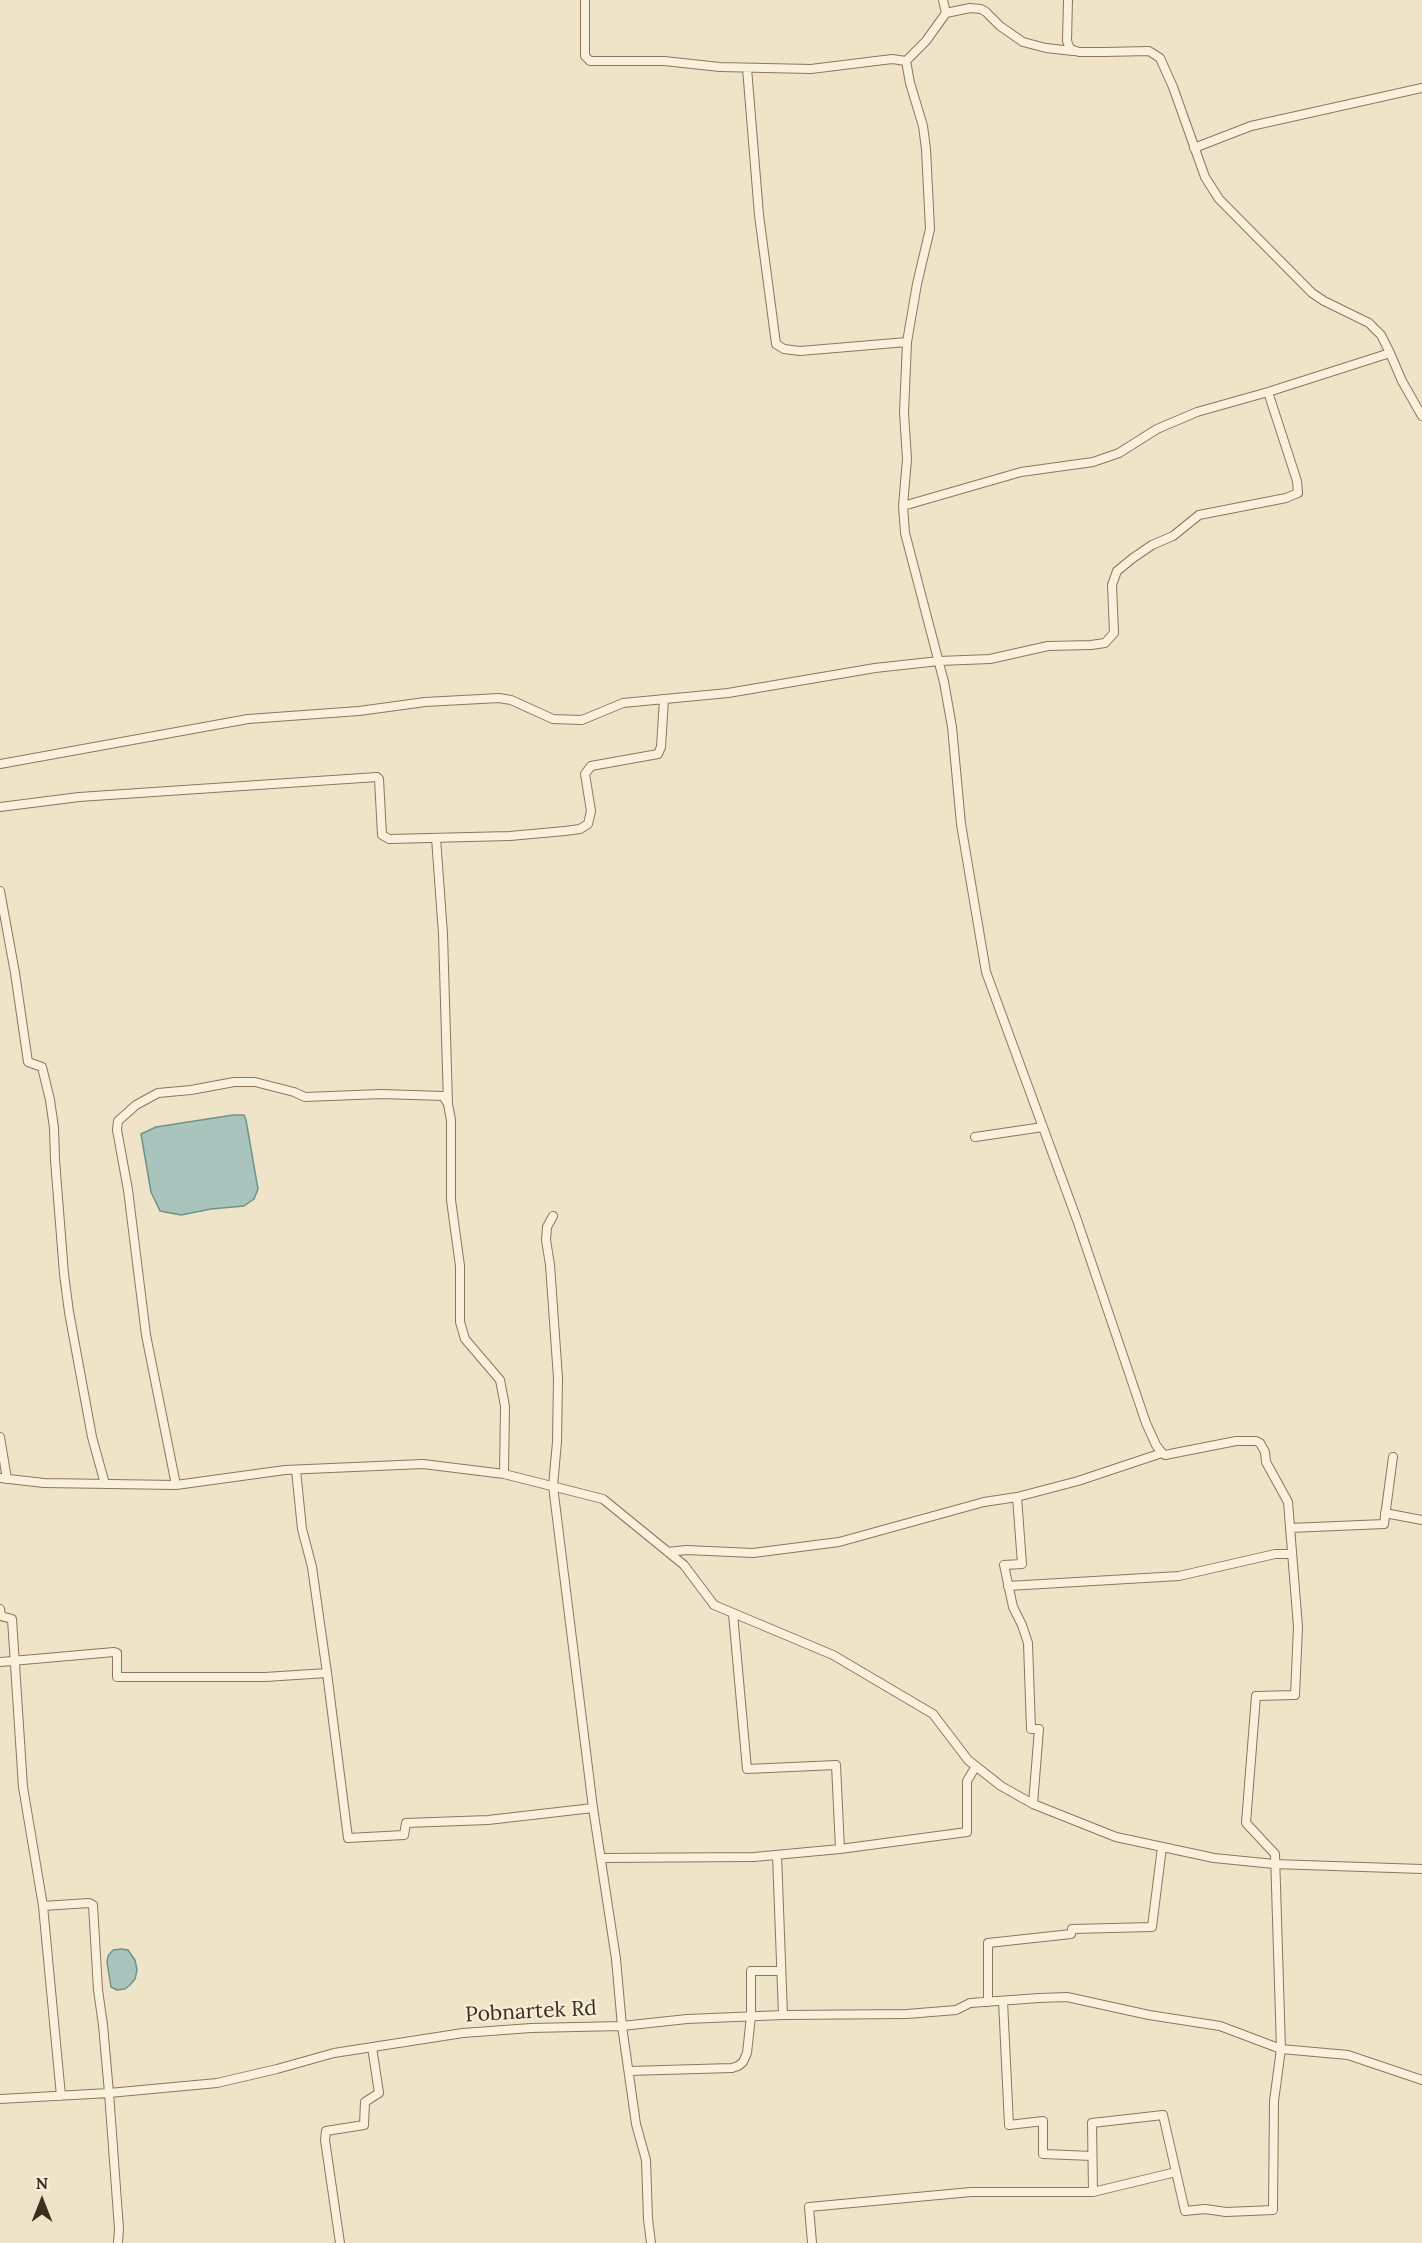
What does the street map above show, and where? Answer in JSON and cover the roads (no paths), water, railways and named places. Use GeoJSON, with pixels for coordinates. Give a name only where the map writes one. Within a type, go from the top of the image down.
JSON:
{"type":"FeatureCollection","features":[{"type":"Feature","properties":{"kind":"street"},"geometry":{"type":"LineString","coordinates":[[585,0],[585,56],[590,61],[664,61],[702,66],[811,69],[892,59],[906,61]]}},
{"type":"Feature","properties":{"kind":"street"},"geometry":{"type":"LineString","coordinates":[[944,0],[946,13]]}},
{"type":"Feature","properties":{"kind":"street"},"geometry":{"type":"LineString","coordinates":[[1068,0],[1067,40],[1068,45],[1074,51]]}},
{"type":"Feature","properties":{"kind":"street"},"geometry":{"type":"LineString","coordinates":[[906,61],[926,41],[946,13],[970,8],[981,9],[1023,42],[1046,48],[1074,51],[1144,50],[1154,52],[1160,58],[1173,87],[1204,177],[1219,199],[1312,293],[1369,322],[1381,335],[1402,381],[1422,416]]}},
{"type":"Feature","properties":{"kind":"street"},"geometry":{"type":"LineString","coordinates":[[906,61],[923,126],[930,229],[907,342],[904,413],[907,459],[903,506],[908,547],[939,661],[952,727],[961,824],[986,972],[1043,1127],[1146,1423],[1162,1453]]}},
{"type":"Feature","properties":{"kind":"street"},"geometry":{"type":"LineString","coordinates":[[747,68],[759,215],[776,344],[784,349],[800,351],[907,342]]}},
{"type":"Feature","properties":{"kind":"street"},"geometry":{"type":"LineString","coordinates":[[1194,148],[1251,126],[1422,88]]}},
{"type":"Feature","properties":{"kind":"street"},"geometry":{"type":"LineString","coordinates":[[903,506],[1021,472],[1093,462],[1119,453],[1157,429],[1197,411],[1268,392],[1390,353]]}},
{"type":"Feature","properties":{"kind":"street"},"geometry":{"type":"LineString","coordinates":[[0,764],[104,747],[191,728],[248,719],[359,711],[425,702],[499,698],[528,707],[553,719],[582,720],[623,703],[728,693],[875,668],[939,661],[990,659],[1048,645],[1105,643],[1114,633],[1112,585],[1117,571],[1133,558],[1173,536],[1199,515],[1297,494],[1298,481],[1268,392]]}},
{"type":"Feature","properties":{"kind":"street"},"geometry":{"type":"LineString","coordinates":[[0,807],[79,797],[377,777],[379,779],[382,835],[392,840],[510,836],[580,829],[588,824],[591,811],[585,774],[591,766],[658,754],[661,747],[664,699]]}},
{"type":"Feature","properties":{"kind":"street"},"geometry":{"type":"LineString","coordinates":[[436,838],[443,934],[448,1104],[451,1120],[451,1200],[460,1266],[460,1322],[465,1339],[500,1380],[505,1406],[504,1474]]}},
{"type":"Feature","properties":{"kind":"street"},"geometry":{"type":"LineString","coordinates":[[0,891],[28,1062],[42,1067],[50,1100],[69,1312],[92,1437],[105,1484]]}},
{"type":"Feature","properties":{"kind":"street"},"geometry":{"type":"LineString","coordinates":[[176,1485],[146,1335],[128,1190],[117,1130],[118,1121],[127,1112],[158,1093],[234,1082],[255,1082],[305,1097],[433,1094],[443,1096],[448,1104]]}},
{"type":"Feature","properties":{"kind":"street"},"geometry":{"type":"LineString","coordinates":[[975,1137],[1043,1127]]}},
{"type":"Feature","properties":{"kind":"street"},"geometry":{"type":"LineString","coordinates":[[553,1216],[547,1227],[546,1240],[550,1265],[558,1378],[557,1442],[553,1486],[593,1808],[616,1959],[622,2026],[636,2124],[646,2160],[651,2243]]}},
{"type":"Feature","properties":{"kind":"street"},"geometry":{"type":"LineString","coordinates":[[0,1437],[4,1479],[44,1483],[176,1485],[296,1470],[423,1464],[504,1474],[603,1499],[684,1565],[714,1605],[833,1655],[933,1714],[968,1760],[1001,1786],[1033,1804],[1116,1837],[1214,1858],[1274,1864],[1422,1869]]}},
{"type":"Feature","properties":{"kind":"street"},"geometry":{"type":"LineString","coordinates":[[669,1552],[686,1550],[753,1553],[839,1542],[984,1502],[1017,1497],[1078,1481],[1162,1453],[1168,1455],[1243,1440],[1260,1443],[1265,1452],[1266,1462],[1288,1502],[1298,1627],[1295,1695],[1256,1696],[1246,1823],[1275,1854],[1281,2049],[1274,2101],[1274,2210],[1185,2211],[1163,2115],[1092,2123],[1093,2192]]}},
{"type":"Feature","properties":{"kind":"street"},"geometry":{"type":"LineString","coordinates":[[1290,1528],[1384,1524],[1393,1457]]}},
{"type":"Feature","properties":{"kind":"street"},"geometry":{"type":"LineString","coordinates":[[296,1470],[302,1529],[312,1567],[348,1838],[404,1834],[406,1823],[488,1820],[593,1808]]}},
{"type":"Feature","properties":{"kind":"street"},"geometry":{"type":"LineString","coordinates":[[1017,1497],[1022,1564],[1004,1565],[1012,1607],[1022,1625],[1028,1643],[1031,1729],[1039,1729],[1033,1804]]}},
{"type":"Feature","properties":{"kind":"street"},"geometry":{"type":"LineString","coordinates":[[1385,1513],[1422,1520]]}},
{"type":"Feature","properties":{"kind":"street"},"geometry":{"type":"LineString","coordinates":[[1008,1586],[1179,1576],[1275,1554],[1292,1554]]}},
{"type":"Feature","properties":{"kind":"street"},"geometry":{"type":"LineString","coordinates":[[0,1609],[2,1617],[12,1619],[22,1787],[43,1906],[60,2096]]}},
{"type":"Feature","properties":{"kind":"street"},"geometry":{"type":"LineString","coordinates":[[733,1614],[747,1769],[836,1765],[840,1849]]}},
{"type":"Feature","properties":{"kind":"street"},"geometry":{"type":"LineString","coordinates":[[0,1662],[114,1652],[117,1653],[117,1677],[265,1677],[327,1673]]}},
{"type":"Feature","properties":{"kind":"street"},"geometry":{"type":"LineString","coordinates":[[601,1858],[777,1855],[967,1832],[967,1781],[976,1766]]}},
{"type":"Feature","properties":{"kind":"street"},"geometry":{"type":"LineString","coordinates":[[988,2002],[988,1943],[1071,1934],[1072,1929],[1152,1927],[1162,1847]]}},
{"type":"Feature","properties":{"kind":"street"},"geometry":{"type":"LineString","coordinates":[[777,1855],[783,2015]]}},
{"type":"Feature","properties":{"kind":"street"},"geometry":{"type":"LineString","coordinates":[[43,1906],[89,1903],[93,1905],[98,1990],[109,2093],[119,2229],[118,2243]]}},
{"type":"Feature","properties":{"kind":"street"},"geometry":{"type":"LineString","coordinates":[[629,2071],[738,2066],[747,2053],[751,2016],[751,1971],[782,1971]]}},
{"type":"Feature","properties":{"kind":"street","name":"Pobnartek Rd"},"geometry":{"type":"LineString","coordinates":[[0,2099],[109,2093],[217,2083],[334,2053],[463,2033],[531,2028],[622,2026],[687,2019],[751,2016],[907,2014],[956,2010],[970,2004],[988,2002],[1067,1997],[1149,2015],[1220,2026],[1281,2049],[1348,2055],[1422,2080]]}},
{"type":"Feature","properties":{"kind":"street"},"geometry":{"type":"LineString","coordinates":[[1002,2001],[1010,2125],[1043,2121],[1043,2154],[1092,2156]]}},
{"type":"Feature","properties":{"kind":"street"},"geometry":{"type":"LineString","coordinates":[[340,2243],[326,2131],[364,2125],[365,2102],[379,2093],[372,2047]]}},
{"type":"Feature","properties":{"kind":"street"},"geometry":{"type":"LineString","coordinates":[[812,2243],[809,2207],[971,2192],[1093,2192],[1176,2172]]}},
{"type":"Feature","properties":{"kind":"water"},"geometry":{"type":"Polygon","coordinates":[[[244,1115],[246,1120],[258,1189],[254,1199],[244,1206],[181,1215],[160,1211],[151,1192],[141,1134],[156,1127],[244,1115]]]}},
{"type":"Feature","properties":{"kind":"water"},"geometry":{"type":"Polygon","coordinates":[[[113,1950],[128,1950],[135,1960],[137,1970],[135,1979],[130,1985],[125,1989],[117,1990],[111,1987],[107,1962],[113,1950]]]}}]}
